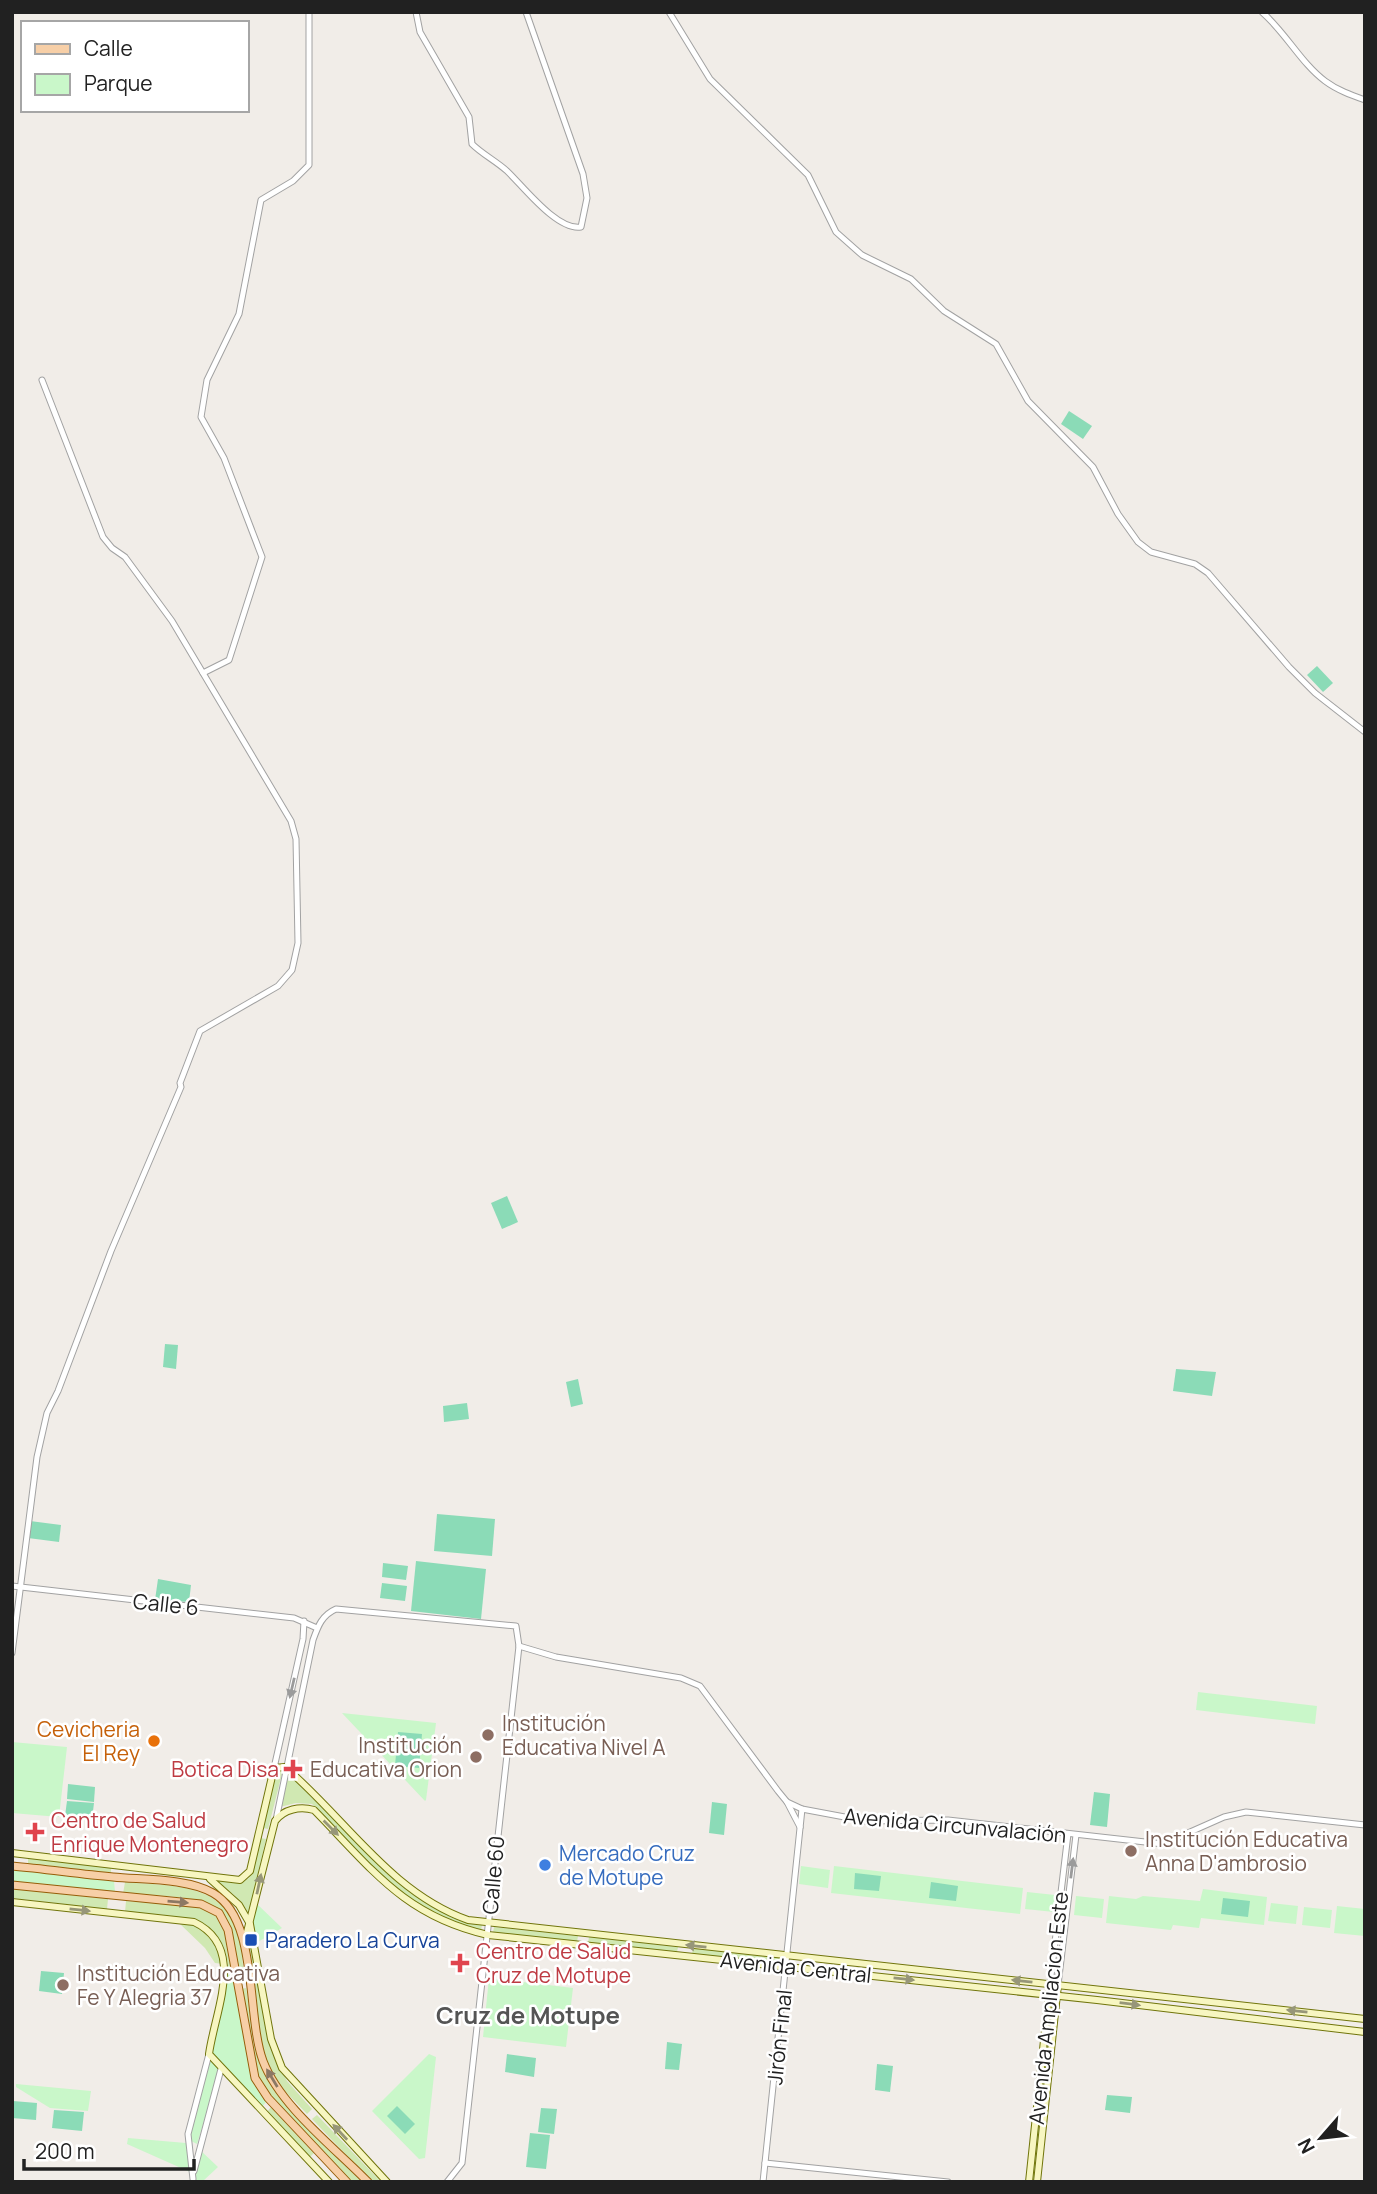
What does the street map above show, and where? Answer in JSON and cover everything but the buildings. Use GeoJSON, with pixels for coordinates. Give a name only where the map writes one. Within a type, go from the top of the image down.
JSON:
{"type":"FeatureCollection","features":[{"type":"Feature","properties":{"kind":"main road"},"geometry":{"type":"LineString","coordinates":[[12,1853],[240,1880],[250,1871],[274,1768],[285,1767]]}},
{"type":"Feature","properties":{"kind":"main road","name":"Avenida Central"},"geometry":{"type":"LineString","coordinates":[[285,1767],[414,1894],[441,1910],[489,1924],[1365,2019]]}},
{"type":"Feature","properties":{"kind":"main road","name":"Avenida Central"},"geometry":{"type":"LineString","coordinates":[[275,1821],[286,1811],[305,1807],[314,1811],[416,1909],[445,1924],[488,1936],[1053,1995],[1365,2032]]}},
{"type":"Feature","properties":{"kind":"main road"},"geometry":{"type":"LineString","coordinates":[[244,1947],[275,1821]]}},
{"type":"Feature","properties":{"kind":"main road"},"geometry":{"type":"LineString","coordinates":[[12,1866],[204,1889],[230,1908],[244,1947],[259,2046],[274,2082],[368,2182]]}},
{"type":"Feature","properties":{"kind":"main road"},"geometry":{"type":"LineString","coordinates":[[208,1878],[239,1905],[250,1924],[271,2039],[282,2068],[387,2182]]}},
{"type":"Feature","properties":{"kind":"main road"},"geometry":{"type":"LineString","coordinates":[[12,1885],[210,1907],[222,1916],[228,1930],[251,2062],[261,2089],[347,2182]]}},
{"type":"Feature","properties":{"kind":"main road"},"geometry":{"type":"LineString","coordinates":[[12,1902],[194,1922],[205,1927],[219,1942],[225,1970],[209,2054],[329,2182]]}},
{"type":"Feature","properties":{"kind":"main road"},"geometry":{"type":"LineString","coordinates":[[236,1982],[248,1980]]}},
{"type":"Feature","properties":{"kind":"main road","name":"Avenida Ampliacion Este"},"geometry":{"type":"LineString","coordinates":[[1037,2182],[1053,1995],[1049,1984]]}},
{"type":"Feature","properties":{"kind":"main road","name":"Avenida Ampliacion Este"},"geometry":{"type":"LineString","coordinates":[[1028,2182],[1053,1995],[1058,1985]]}},
{"type":"Feature","properties":{"kind":"street"},"geometry":{"type":"LineString","coordinates":[[203,673],[229,660],[262,557],[224,458],[202,421],[201,414],[207,380],[239,314],[261,200],[293,181],[309,165],[309,12]]}},
{"type":"Feature","properties":{"kind":"street"},"geometry":{"type":"LineString","coordinates":[[416,12],[420,33],[469,117],[472,144],[506,170],[538,205],[573,227],[581,227],[587,198],[583,174],[526,12]]}},
{"type":"Feature","properties":{"kind":"street"},"geometry":{"type":"LineString","coordinates":[[669,12],[710,79],[808,175],[836,232],[862,255],[911,279],[944,311],[992,340],[1028,401],[1093,467],[1118,514],[1138,542],[1150,552],[1195,564],[1208,573],[1289,667],[1315,693],[1365,732]]}},
{"type":"Feature","properties":{"kind":"street"},"geometry":{"type":"LineString","coordinates":[[1262,12],[1279,27],[1311,68],[1325,81],[1365,100]]}},
{"type":"Feature","properties":{"kind":"street"},"geometry":{"type":"LineString","coordinates":[[12,1653],[15,1587],[37,1457],[49,1406],[58,1391],[111,1251],[181,1087],[180,1083],[200,1031],[278,986],[295,962],[298,943],[296,839],[293,825],[172,621],[125,557],[103,537],[42,380]]}},
{"type":"Feature","properties":{"kind":"street","name":"Calle 6"},"geometry":{"type":"LineString","coordinates":[[15,1587],[304,1621],[317,1628]]}},
{"type":"Feature","properties":{"kind":"street","name":"Calle 60"},"geometry":{"type":"LineString","coordinates":[[317,1628],[336,1608],[516,1626],[519,1646],[462,2163],[447,2182]]}},
{"type":"Feature","properties":{"kind":"street"},"geometry":{"type":"LineString","coordinates":[[274,1768],[303,1639],[304,1621]]}},
{"type":"Feature","properties":{"kind":"street"},"geometry":{"type":"LineString","coordinates":[[275,1821],[317,1628]]}},
{"type":"Feature","properties":{"kind":"street","name":"Avenida Circunvalación"},"geometry":{"type":"LineString","coordinates":[[519,1646],[556,1657],[681,1678],[700,1686],[787,1802],[802,1809],[866,1821],[934,1819],[1170,1843],[1224,1817],[1246,1812],[1365,1825]]}},
{"type":"Feature","properties":{"kind":"street"},"geometry":{"type":"LineString","coordinates":[[787,1802],[800,1827]]}},
{"type":"Feature","properties":{"kind":"street","name":"Jirón Final"},"geometry":{"type":"LineString","coordinates":[[763,2182],[802,1809]]}},
{"type":"Feature","properties":{"kind":"street","name":"Avenida Ampliacion Este"},"geometry":{"type":"LineString","coordinates":[[1049,1984],[1068,1834]]}},
{"type":"Feature","properties":{"kind":"street","name":"Avenida Ampliacion Este"},"geometry":{"type":"LineString","coordinates":[[1058,1985],[1076,1835]]}},
{"type":"Feature","properties":{"kind":"street"},"geometry":{"type":"LineString","coordinates":[[192,2180],[188,2134],[209,2054]]}},
{"type":"Feature","properties":{"kind":"street"},"geometry":{"type":"LineString","coordinates":[[192,2180],[221,2069]]}},
{"type":"Feature","properties":{"kind":"street"},"geometry":{"type":"LineString","coordinates":[[765,2163],[948,2182]]}},
{"type":"Feature","properties":{"kind":"green space"},"geometry":{"type":"Polygon","coordinates":[[[1069,411],[1092,426],[1083,439],[1061,424],[1069,411]]]}},
{"type":"Feature","properties":{"kind":"green space"},"geometry":{"type":"Polygon","coordinates":[[[1317,666],[1333,683],[1323,692],[1307,675],[1317,666]]]}},
{"type":"Feature","properties":{"kind":"green space"},"geometry":{"type":"Polygon","coordinates":[[[507,1196],[518,1222],[502,1229],[491,1203],[507,1196]]]}},
{"type":"Feature","properties":{"kind":"green space"},"geometry":{"type":"Polygon","coordinates":[[[165,1344],[178,1345],[176,1369],[163,1367],[165,1344]]]}},
{"type":"Feature","properties":{"kind":"green space"},"geometry":{"type":"Polygon","coordinates":[[[1176,1369],[1216,1372],[1212,1396],[1173,1391],[1176,1369]]]}},
{"type":"Feature","properties":{"kind":"green space"},"geometry":{"type":"Polygon","coordinates":[[[578,1379],[583,1404],[571,1407],[566,1382],[578,1379]]]}},
{"type":"Feature","properties":{"kind":"green space"},"geometry":{"type":"Polygon","coordinates":[[[467,1403],[469,1419],[444,1422],[443,1406],[467,1403]]]}},
{"type":"Feature","properties":{"kind":"green space"},"geometry":{"type":"Polygon","coordinates":[[[437,1514],[495,1519],[492,1556],[434,1551],[437,1514]]]}},
{"type":"Feature","properties":{"kind":"green space"},"geometry":{"type":"Polygon","coordinates":[[[30,1521],[61,1525],[59,1542],[28,1538],[30,1521]]]}},
{"type":"Feature","properties":{"kind":"green space"},"geometry":{"type":"Polygon","coordinates":[[[416,1561],[486,1569],[481,1619],[411,1611],[416,1561]]]}},
{"type":"Feature","properties":{"kind":"green space"},"geometry":{"type":"Polygon","coordinates":[[[383,1563],[408,1566],[406,1580],[382,1577],[383,1563]]]}},
{"type":"Feature","properties":{"kind":"green space"},"geometry":{"type":"Polygon","coordinates":[[[158,1579],[191,1585],[189,1602],[155,1600],[158,1579]]]}},
{"type":"Feature","properties":{"kind":"green space"},"geometry":{"type":"Polygon","coordinates":[[[382,1583],[407,1586],[405,1601],[380,1598],[382,1583]]]}},
{"type":"Feature","properties":{"kind":"green space"},"geometry":{"type":"Polygon","coordinates":[[[1198,1692],[1317,1706],[1315,1724],[1196,1710],[1198,1692]]]}},
{"type":"Feature","properties":{"kind":"green space"},"geometry":{"type":"Polygon","coordinates":[[[342,1713],[436,1723],[425,1801],[342,1713]]]}},
{"type":"Feature","properties":{"kind":"green space"},"geometry":{"type":"Polygon","coordinates":[[[398,1732],[422,1734],[419,1768],[395,1766],[398,1732]]]}},
{"type":"Feature","properties":{"kind":"green space"},"geometry":{"type":"Polygon","coordinates":[[[12,1742],[67,1747],[59,1817],[12,1813],[12,1742]]]}},
{"type":"Feature","properties":{"kind":"green space"},"geometry":{"type":"Polygon","coordinates":[[[283,1770],[268,1829],[263,1828],[275,1771],[283,1770]]]}},
{"type":"Feature","properties":{"kind":"green space"},"geometry":{"type":"Polygon","coordinates":[[[287,1772],[402,1886],[449,1916],[482,1924],[481,1932],[444,1922],[397,1891],[312,1804],[296,1803],[280,1807],[287,1772]]]}},
{"type":"Feature","properties":{"kind":"green space"},"geometry":{"type":"Polygon","coordinates":[[[68,1784],[95,1787],[94,1802],[67,1799],[68,1784]]]}},
{"type":"Feature","properties":{"kind":"green space"},"geometry":{"type":"Polygon","coordinates":[[[1094,1792],[1110,1794],[1107,1827],[1090,1825],[1094,1792]]]}},
{"type":"Feature","properties":{"kind":"green space"},"geometry":{"type":"Polygon","coordinates":[[[67,1801],[94,1803],[92,1819],[65,1816],[67,1801]]]}},
{"type":"Feature","properties":{"kind":"green space"},"geometry":{"type":"Polygon","coordinates":[[[712,1802],[727,1804],[724,1835],[709,1833],[712,1802]]]}},
{"type":"Feature","properties":{"kind":"green space"},"geometry":{"type":"Polygon","coordinates":[[[260,1838],[266,1839],[248,1916],[234,1895],[216,1880],[240,1883],[249,1878],[260,1838]]]}},
{"type":"Feature","properties":{"kind":"green space"},"geometry":{"type":"Polygon","coordinates":[[[28,1857],[111,1867],[111,1874],[28,1864],[28,1857]]]}},
{"type":"Feature","properties":{"kind":"green space"},"geometry":{"type":"Polygon","coordinates":[[[801,1866],[830,1870],[828,1888],[799,1884],[801,1866]]]}},
{"type":"Feature","properties":{"kind":"green space"},"geometry":{"type":"Polygon","coordinates":[[[834,1866],[1023,1888],[1020,1914],[831,1893],[834,1866]]]}},
{"type":"Feature","properties":{"kind":"green space"},"geometry":{"type":"Polygon","coordinates":[[[12,1869],[114,1881],[115,1892],[12,1883],[12,1869]]]}},
{"type":"Feature","properties":{"kind":"green space"},"geometry":{"type":"Polygon","coordinates":[[[855,1873],[881,1876],[879,1891],[854,1889],[855,1873]]]}},
{"type":"Feature","properties":{"kind":"green space"},"geometry":{"type":"Polygon","coordinates":[[[125,1882],[189,1889],[217,1901],[228,1912],[236,1926],[244,1975],[238,1976],[223,1914],[214,1907],[190,1899],[123,1894],[125,1882]]]}},
{"type":"Feature","properties":{"kind":"green space"},"geometry":{"type":"Polygon","coordinates":[[[931,1882],[958,1886],[956,1901],[929,1898],[931,1882]]]}},
{"type":"Feature","properties":{"kind":"green space"},"geometry":{"type":"Polygon","coordinates":[[[12,1888],[108,1899],[107,1909],[12,1898],[12,1888]]]}},
{"type":"Feature","properties":{"kind":"green space"},"geometry":{"type":"Polygon","coordinates":[[[1203,1889],[1267,1897],[1264,1925],[1201,1918],[1199,1928],[1173,1925],[1171,1930],[1106,1923],[1109,1896],[1200,1901],[1203,1889]]]}},
{"type":"Feature","properties":{"kind":"green space"},"geometry":{"type":"Polygon","coordinates":[[[1027,1892],[1055,1895],[1054,1912],[1025,1909],[1027,1892]]]}},
{"type":"Feature","properties":{"kind":"green space"},"geometry":{"type":"Polygon","coordinates":[[[1076,1896],[1104,1899],[1102,1918],[1074,1915],[1076,1896]]]}},
{"type":"Feature","properties":{"kind":"green space"},"geometry":{"type":"Polygon","coordinates":[[[1223,1898],[1250,1901],[1248,1917],[1221,1914],[1223,1898]]]}},
{"type":"Feature","properties":{"kind":"green space"},"geometry":{"type":"Polygon","coordinates":[[[126,1901],[190,1906],[213,1914],[220,1920],[225,1931],[231,1968],[228,1967],[217,1935],[205,1926],[175,1916],[125,1912],[126,1901]]]}},
{"type":"Feature","properties":{"kind":"green space"},"geometry":{"type":"Polygon","coordinates":[[[256,1903],[282,1928],[256,1943],[251,1924],[256,1903]]]}},
{"type":"Feature","properties":{"kind":"green space"},"geometry":{"type":"Polygon","coordinates":[[[1271,1903],[1298,1906],[1296,1924],[1268,1921],[1271,1903]]]}},
{"type":"Feature","properties":{"kind":"green space"},"geometry":{"type":"Polygon","coordinates":[[[1337,1906],[1365,1909],[1365,1936],[1334,1933],[1337,1906]]]}},
{"type":"Feature","properties":{"kind":"green space"},"geometry":{"type":"Polygon","coordinates":[[[1304,1907],[1332,1910],[1330,1928],[1302,1925],[1304,1907]]]}},
{"type":"Feature","properties":{"kind":"green space"},"geometry":{"type":"Polygon","coordinates":[[[179,1923],[196,1927],[208,1935],[223,1964],[215,1963],[205,1948],[179,1923]]]}},
{"type":"Feature","properties":{"kind":"green space"},"geometry":{"type":"Polygon","coordinates":[[[494,1927],[578,1936],[577,1942],[493,1933],[494,1927]]]}},
{"type":"Feature","properties":{"kind":"green space"},"geometry":{"type":"Polygon","coordinates":[[[589,1937],[678,1947],[677,1952],[588,1943],[589,1937]]]}},
{"type":"Feature","properties":{"kind":"green space"},"geometry":{"type":"Polygon","coordinates":[[[250,1944],[270,2048],[287,2081],[312,2109],[307,2114],[279,2085],[267,2062],[260,2037],[248,1946],[250,1944]]]}},
{"type":"Feature","properties":{"kind":"green space"},"geometry":{"type":"Polygon","coordinates":[[[693,1948],[781,1958],[781,1963],[692,1954],[693,1948]]]}},
{"type":"Feature","properties":{"kind":"green space"},"geometry":{"type":"Polygon","coordinates":[[[41,1971],[64,1973],[62,1994],[39,1991],[41,1971]]]}},
{"type":"Feature","properties":{"kind":"green space"},"geometry":{"type":"Polygon","coordinates":[[[232,1974],[249,2064],[266,2102],[262,2107],[221,2066],[212,2052],[225,1986],[228,1975],[232,1974]]]}},
{"type":"Feature","properties":{"kind":"green space"},"geometry":{"type":"Polygon","coordinates":[[[489,1978],[573,1988],[566,2047],[483,2037],[489,1978]]]}},
{"type":"Feature","properties":{"kind":"green space"},"geometry":{"type":"Polygon","coordinates":[[[246,1988],[255,2040],[284,2100],[363,2182],[351,2182],[269,2096],[258,2079],[241,1989],[246,1988]]]}},
{"type":"Feature","properties":{"kind":"green space"},"geometry":{"type":"Polygon","coordinates":[[[1050,2001],[1054,2001],[1035,2182],[1031,2182],[1050,2001]]]}},
{"type":"Feature","properties":{"kind":"green space"},"geometry":{"type":"Polygon","coordinates":[[[667,2042],[682,2044],[679,2070],[665,2069],[667,2042]]]}},
{"type":"Feature","properties":{"kind":"green space"},"geometry":{"type":"Polygon","coordinates":[[[429,2054],[436,2057],[425,2158],[419,2159],[372,2111],[429,2054]]]}},
{"type":"Feature","properties":{"kind":"green space"},"geometry":{"type":"Polygon","coordinates":[[[507,2054],[536,2058],[534,2077],[505,2072],[507,2054]]]}},
{"type":"Feature","properties":{"kind":"green space"},"geometry":{"type":"Polygon","coordinates":[[[209,2056],[220,2069],[197,2144],[189,2140],[209,2056]]]}},
{"type":"Feature","properties":{"kind":"green space"},"geometry":{"type":"Polygon","coordinates":[[[877,2064],[893,2066],[890,2092],[875,2090],[877,2064]]]}},
{"type":"Feature","properties":{"kind":"green space"},"geometry":{"type":"Polygon","coordinates":[[[16,2084],[91,2091],[88,2111],[50,2108],[16,2087],[16,2084]]]}},
{"type":"Feature","properties":{"kind":"green space"},"geometry":{"type":"Polygon","coordinates":[[[1107,2095],[1132,2097],[1130,2113],[1105,2110],[1107,2095]]]}},
{"type":"Feature","properties":{"kind":"green space"},"geometry":{"type":"Polygon","coordinates":[[[13,2101],[37,2103],[36,2120],[12,2118],[13,2101]]]}},
{"type":"Feature","properties":{"kind":"green space"},"geometry":{"type":"Polygon","coordinates":[[[397,2106],[415,2124],[405,2134],[387,2116],[397,2106]]]}},
{"type":"Feature","properties":{"kind":"green space"},"geometry":{"type":"Polygon","coordinates":[[[271,2107],[314,2153],[310,2157],[267,2112],[271,2107]]]}},
{"type":"Feature","properties":{"kind":"green space"},"geometry":{"type":"Polygon","coordinates":[[[541,2108],[557,2109],[554,2134],[538,2132],[541,2108]]]}},
{"type":"Feature","properties":{"kind":"green space"},"geometry":{"type":"Polygon","coordinates":[[[54,2110],[84,2112],[82,2131],[52,2128],[54,2110]]]}},
{"type":"Feature","properties":{"kind":"green space"},"geometry":{"type":"Polygon","coordinates":[[[317,2115],[381,2182],[372,2182],[312,2119],[317,2115]]]}},
{"type":"Feature","properties":{"kind":"green space"},"geometry":{"type":"Polygon","coordinates":[[[530,2133],[550,2135],[546,2169],[526,2167],[530,2133]]]}},
{"type":"Feature","properties":{"kind":"green space"},"geometry":{"type":"Polygon","coordinates":[[[128,2138],[186,2143],[190,2172],[127,2144],[128,2138]]]}},
{"type":"Feature","properties":{"kind":"green space"},"geometry":{"type":"Polygon","coordinates":[[[199,2149],[218,2167],[202,2182],[192,2182],[199,2149]]]}},
{"type":"Feature","properties":{"kind":"place","name":"Institución Educativa Nivel A"},"geometry":{"type":"Point","coordinates":[488,1735]}},
{"type":"Feature","properties":{"kind":"place","name":"Cevicheria El Rey"},"geometry":{"type":"Point","coordinates":[154,1741]}},
{"type":"Feature","properties":{"kind":"place","name":"Institución Educativa Orion"},"geometry":{"type":"Point","coordinates":[476,1757]}},
{"type":"Feature","properties":{"kind":"place","name":"Botica Disa"},"geometry":{"type":"Point","coordinates":[293,1769]}},
{"type":"Feature","properties":{"kind":"place","name":"Centro de Salud Enrique Montenegro"},"geometry":{"type":"Point","coordinates":[35,1832]}},
{"type":"Feature","properties":{"kind":"place","name":"Institución Educativa Anna D'ambrosio"},"geometry":{"type":"Point","coordinates":[1131,1851]}},
{"type":"Feature","properties":{"kind":"place","name":"Mercado Cruz de Motupe"},"geometry":{"type":"Point","coordinates":[545,1865]}},
{"type":"Feature","properties":{"kind":"place","name":"Paradero La Curva"},"geometry":{"type":"Point","coordinates":[251,1940]}},
{"type":"Feature","properties":{"kind":"place","name":"Centro de Salud Cruz de Motupe"},"geometry":{"type":"Point","coordinates":[460,1963]}},
{"type":"Feature","properties":{"kind":"place","name":"Institución Educativa Fe Y Alegria 37"},"geometry":{"type":"Point","coordinates":[63,1985]}},
{"type":"Feature","properties":{"kind":"district","name":"Cruz de Motupe"},"geometry":{"type":"Point","coordinates":[528,2014]}}]}
